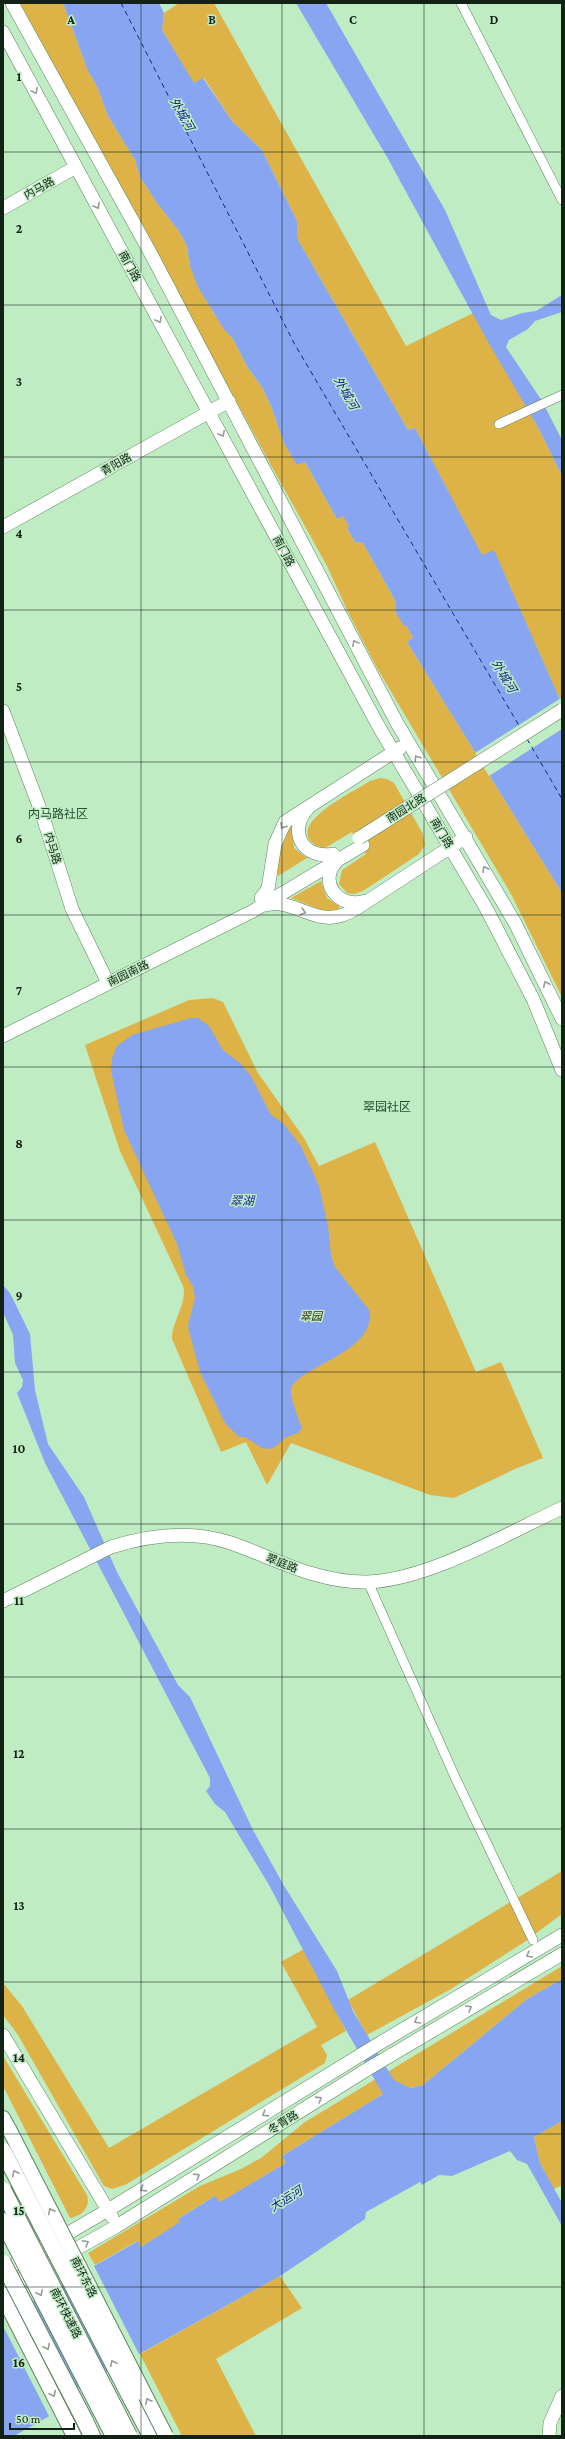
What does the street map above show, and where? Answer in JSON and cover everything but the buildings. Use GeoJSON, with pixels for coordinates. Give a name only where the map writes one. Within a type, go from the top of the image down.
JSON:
{"type":"FeatureCollection","features":[{"type":"Feature","properties":{"kind":"highway"},"geometry":{"type":"LineString","coordinates":[[3,2151],[151,2436]]}},
{"type":"Feature","properties":{"kind":"highway","name":"南环快速路"},"geometry":{"type":"LineString","coordinates":[[3,2190],[129,2436]]}},
{"type":"Feature","properties":{"kind":"highway","name":"南环快速路"},"geometry":{"type":"LineString","coordinates":[[3,2221],[114,2436]]}},
{"type":"Feature","properties":{"kind":"highway"},"geometry":{"type":"LineString","coordinates":[[3,2263],[92,2436]]}},
{"type":"Feature","properties":{"kind":"main road","name":"南门路"},"geometry":{"type":"LineString","coordinates":[[12,3],[147,247],[408,743],[466,837],[515,922],[562,1019]]}},
{"type":"Feature","properties":{"kind":"main road","name":"南门路"},"geometry":{"type":"LineString","coordinates":[[3,32],[210,411],[392,752],[450,847],[514,962],[562,1070]]}},
{"type":"Feature","properties":{"kind":"main road","name":"内马路"},"geometry":{"type":"LineString","coordinates":[[3,208],[76,167]]}},
{"type":"Feature","properties":{"kind":"main road","name":"青阳路"},"geometry":{"type":"LineString","coordinates":[[3,527],[229,401]]}},
{"type":"Feature","properties":{"kind":"main road","name":"南园北路"},"geometry":{"type":"LineString","coordinates":[[361,842],[562,710]]}},
{"type":"Feature","properties":{"kind":"main road","name":"内马路"},"geometry":{"type":"LineString","coordinates":[[3,711],[42,814],[72,909],[107,979]]}},
{"type":"Feature","properties":{"kind":"main road","name":"南园北路"},"geometry":{"type":"LineString","coordinates":[[257,905],[562,720]]}},
{"type":"Feature","properties":{"kind":"main road"},"geometry":{"type":"LineString","coordinates":[[257,905],[269,886],[275,844],[282,826],[291,816],[408,743]]}},
{"type":"Feature","properties":{"kind":"main road"},"geometry":{"type":"LineString","coordinates":[[313,802],[299,820],[298,828],[300,839],[311,852],[335,858],[330,880],[336,896],[350,904],[371,898]]}},
{"type":"Feature","properties":{"kind":"main road"},"geometry":{"type":"LineString","coordinates":[[257,905],[277,904],[333,918],[350,913],[466,837]]}},
{"type":"Feature","properties":{"kind":"main road","name":"南园南路"},"geometry":{"type":"LineString","coordinates":[[3,1026],[107,979],[257,905]]}},
{"type":"Feature","properties":{"kind":"main road","name":"南园南路"},"geometry":{"type":"LineString","coordinates":[[3,1036],[107,979]]}},
{"type":"Feature","properties":{"kind":"main road","name":"翠庭路"},"geometry":{"type":"LineString","coordinates":[[3,1592],[110,1544],[122,1535],[145,1531],[188,1528],[234,1537],[314,1567],[365,1574],[431,1560],[562,1499]]}},
{"type":"Feature","properties":{"kind":"main road","name":"翠庭路"},"geometry":{"type":"LineString","coordinates":[[110,1544],[149,1538],[190,1535],[230,1543],[319,1577],[368,1582],[420,1572],[438,1566],[562,1508]]}},
{"type":"Feature","properties":{"kind":"main road","name":"翠庭路"},"geometry":{"type":"LineString","coordinates":[[3,1601],[87,1554]]}},
{"type":"Feature","properties":{"kind":"main road","name":"冬青路"},"geometry":{"type":"LineString","coordinates":[[3,2271],[108,2210],[380,2043],[562,1935]]}},
{"type":"Feature","properties":{"kind":"main road","name":"冬青路"},"geometry":{"type":"LineString","coordinates":[[3,2290],[117,2226],[366,2070],[562,1954]]}},
{"type":"Feature","properties":{"kind":"main road"},"geometry":{"type":"LineString","coordinates":[[3,2034],[7,2046],[117,2226]]}},
{"type":"Feature","properties":{"kind":"main road","name":"南环东路"},"geometry":{"type":"LineString","coordinates":[[6,2123],[166,2436]]}},
{"type":"Feature","properties":{"kind":"main road"},"geometry":{"type":"LineString","coordinates":[[3,2296],[74,2436]]}},
{"type":"Feature","properties":{"kind":"main road"},"geometry":{"type":"LineString","coordinates":[[549,2436],[550,2423],[562,2396]]}},
{"type":"Feature","properties":{"kind":"street"},"geometry":{"type":"LineString","coordinates":[[461,3],[562,200]]}},
{"type":"Feature","properties":{"kind":"street"},"geometry":{"type":"LineString","coordinates":[[499,424],[562,395]]}},
{"type":"Feature","properties":{"kind":"street"},"geometry":{"type":"LineString","coordinates":[[368,1582],[455,1777],[533,1940]]}},
{"type":"Feature","properties":{"kind":"green space"},"geometry":{"type":"Polygon","coordinates":[[[20,3],[63,3],[88,71],[97,86],[108,116],[135,160],[140,177],[157,203],[179,231],[187,246],[190,266],[214,314],[233,339],[248,368],[262,387],[271,406],[284,443],[305,462],[337,519],[343,515],[349,526],[347,528],[355,542],[363,543],[396,602],[396,613],[406,625],[413,638],[407,642],[562,893],[562,997],[511,894],[377,668],[348,612],[327,566],[20,3]]]}},
{"type":"Feature","properties":{"kind":"green space"},"geometry":{"type":"Polygon","coordinates":[[[179,3],[214,3],[406,346],[473,313],[539,429],[562,476],[562,704],[494,551],[482,556],[415,428],[408,430],[298,240],[297,221],[262,150],[232,121],[204,78],[194,84],[162,30],[164,13],[179,3]]]}},
{"type":"Feature","properties":{"kind":"green space"},"geometry":{"type":"Polygon","coordinates":[[[380,778],[387,779],[394,783],[423,834],[425,845],[419,854],[363,891],[354,894],[347,893],[339,884],[342,870],[366,854],[352,832],[325,848],[312,843],[309,839],[308,831],[311,822],[329,806],[370,781],[380,778]]]}},
{"type":"Feature","properties":{"kind":"green space"},"geometry":{"type":"Polygon","coordinates":[[[292,826],[294,848],[307,858],[278,876],[277,863],[279,850],[292,826]]]}},
{"type":"Feature","properties":{"kind":"green space"},"geometry":{"type":"Polygon","coordinates":[[[321,881],[327,898],[339,906],[339,910],[324,911],[291,898],[321,881]]]}},
{"type":"Feature","properties":{"kind":"green space","name":"翠园"},"geometry":{"type":"Polygon","coordinates":[[[213,998],[223,1002],[258,1073],[304,1138],[319,1166],[375,1142],[476,1372],[501,1362],[543,1458],[515,1469],[454,1498],[430,1495],[291,1443],[267,1485],[246,1442],[221,1452],[172,1339],[172,1333],[183,1299],[183,1286],[120,1151],[85,1045],[189,1000],[213,998]]]}},
{"type":"Feature","properties":{"kind":"green space"},"geometry":{"type":"Polygon","coordinates":[[[562,1871],[562,1914],[523,1943],[451,1989],[367,2035],[348,2000],[562,1871]]]}},
{"type":"Feature","properties":{"kind":"green space"},"geometry":{"type":"Polygon","coordinates":[[[304,1949],[346,2031],[321,2045],[327,2055],[325,2063],[125,2185],[112,2189],[104,2186],[18,2035],[3,2015],[3,1983],[22,2006],[109,2148],[317,2027],[281,1962],[304,1949]]]}},
{"type":"Feature","properties":{"kind":"green space"},"geometry":{"type":"Polygon","coordinates":[[[562,1966],[562,1979],[527,1999],[423,2085],[383,2094],[282,2156],[286,2163],[219,2203],[215,2196],[179,2218],[181,2222],[141,2247],[137,2241],[95,2265],[88,2253],[200,2186],[241,2169],[261,2158],[305,2122],[562,1966]]]}},
{"type":"Feature","properties":{"kind":"green space"},"geometry":{"type":"Polygon","coordinates":[[[3,2056],[87,2195],[88,2204],[84,2211],[74,2217],[70,2218],[3,2086],[3,2056]]]}},
{"type":"Feature","properties":{"kind":"green space"},"geometry":{"type":"Polygon","coordinates":[[[562,2121],[562,2185],[554,2189],[540,2163],[534,2137],[562,2121]]]}},
{"type":"Feature","properties":{"kind":"green space"},"geometry":{"type":"Polygon","coordinates":[[[280,2276],[302,2308],[216,2359],[256,2436],[182,2436],[140,2354],[280,2276]]]}},
{"type":"Feature","properties":{"kind":"water","name":"外城河"},"geometry":{"type":"Polygon","coordinates":[[[63,3],[159,3],[164,13],[162,30],[194,83],[203,78],[232,121],[262,150],[297,221],[298,240],[408,430],[415,428],[482,555],[494,550],[562,704],[562,893],[407,642],[413,638],[406,625],[404,626],[396,613],[396,602],[363,543],[355,542],[347,528],[349,526],[343,516],[337,519],[305,462],[297,465],[284,443],[271,406],[262,387],[248,368],[233,339],[223,328],[198,287],[190,266],[187,246],[179,231],[157,203],[140,177],[135,160],[108,116],[97,86],[88,71],[63,3]]]}},
{"type":"Feature","properties":{"kind":"water"},"geometry":{"type":"Polygon","coordinates":[[[296,3],[326,3],[445,210],[491,315],[501,320],[522,313],[536,311],[562,295],[562,312],[535,321],[528,329],[509,340],[506,347],[542,401],[562,440],[562,476],[539,429],[488,342],[387,157],[296,3]]]}},
{"type":"Feature","properties":{"kind":"water","name":"翠湖"},"geometry":{"type":"Polygon","coordinates":[[[191,1018],[198,1018],[209,1026],[223,1050],[240,1063],[251,1076],[271,1115],[283,1123],[301,1146],[319,1186],[328,1226],[331,1255],[335,1267],[370,1311],[368,1326],[360,1339],[348,1349],[305,1374],[295,1382],[291,1393],[302,1428],[298,1433],[285,1438],[275,1447],[269,1449],[262,1448],[245,1437],[239,1437],[225,1423],[200,1372],[188,1325],[195,1298],[193,1286],[186,1275],[177,1244],[124,1130],[111,1071],[112,1058],[117,1046],[132,1035],[191,1018]]]}},
{"type":"Feature","properties":{"kind":"water","name":"大运河"},"geometry":{"type":"Polygon","coordinates":[[[3,1285],[10,1293],[30,1334],[35,1390],[48,1444],[84,1497],[117,1572],[178,1685],[190,1697],[253,1830],[283,1884],[337,1971],[353,2011],[394,2080],[410,2088],[423,2085],[527,1999],[562,1979],[562,2121],[534,2137],[540,2163],[562,2203],[562,2226],[527,2164],[517,2160],[510,2151],[452,2176],[439,2175],[422,2185],[420,2182],[366,2212],[365,2219],[280,2276],[67,2394],[55,2413],[14,2436],[3,2436],[3,2318],[138,2241],[141,2247],[180,2222],[178,2219],[215,2196],[220,2202],[286,2163],[282,2156],[383,2094],[335,2011],[269,1885],[225,1812],[215,1804],[206,1791],[210,1786],[210,1778],[45,1463],[17,1393],[22,1387],[23,1380],[15,1363],[13,1335],[3,1312],[3,1285]]]}},
{"type":"Feature","properties":{"kind":"pier"},"geometry":{"type":"Polygon","coordinates":[[[561,698],[562,729],[489,776],[475,753],[561,698]]]}},
{"type":"Feature","properties":{"kind":"pier"},"geometry":{"type":"Polygon","coordinates":[[[93,2264],[140,2356],[122,2366],[75,2274],[93,2264]]]}},
{"type":"Feature","properties":{"kind":"pier"},"geometry":{"type":"Polygon","coordinates":[[[16,2308],[64,2402],[56,2414],[50,2418],[3,2326],[3,2315],[16,2308]]]}},
{"type":"Feature","properties":{"kind":"ferry route"},"geometry":{"type":"LineString","coordinates":[[121,3],[294,343],[521,729]]}},
{"type":"Feature","properties":{"kind":"ferry route"},"geometry":{"type":"LineString","coordinates":[[527,739],[562,799]]}},
{"type":"Feature","properties":{"kind":"district","name":"内马路社区"},"geometry":{"type":"Point","coordinates":[58,814]}},
{"type":"Feature","properties":{"kind":"district","name":"翠园社区"},"geometry":{"type":"Point","coordinates":[387,1107]}}]}
